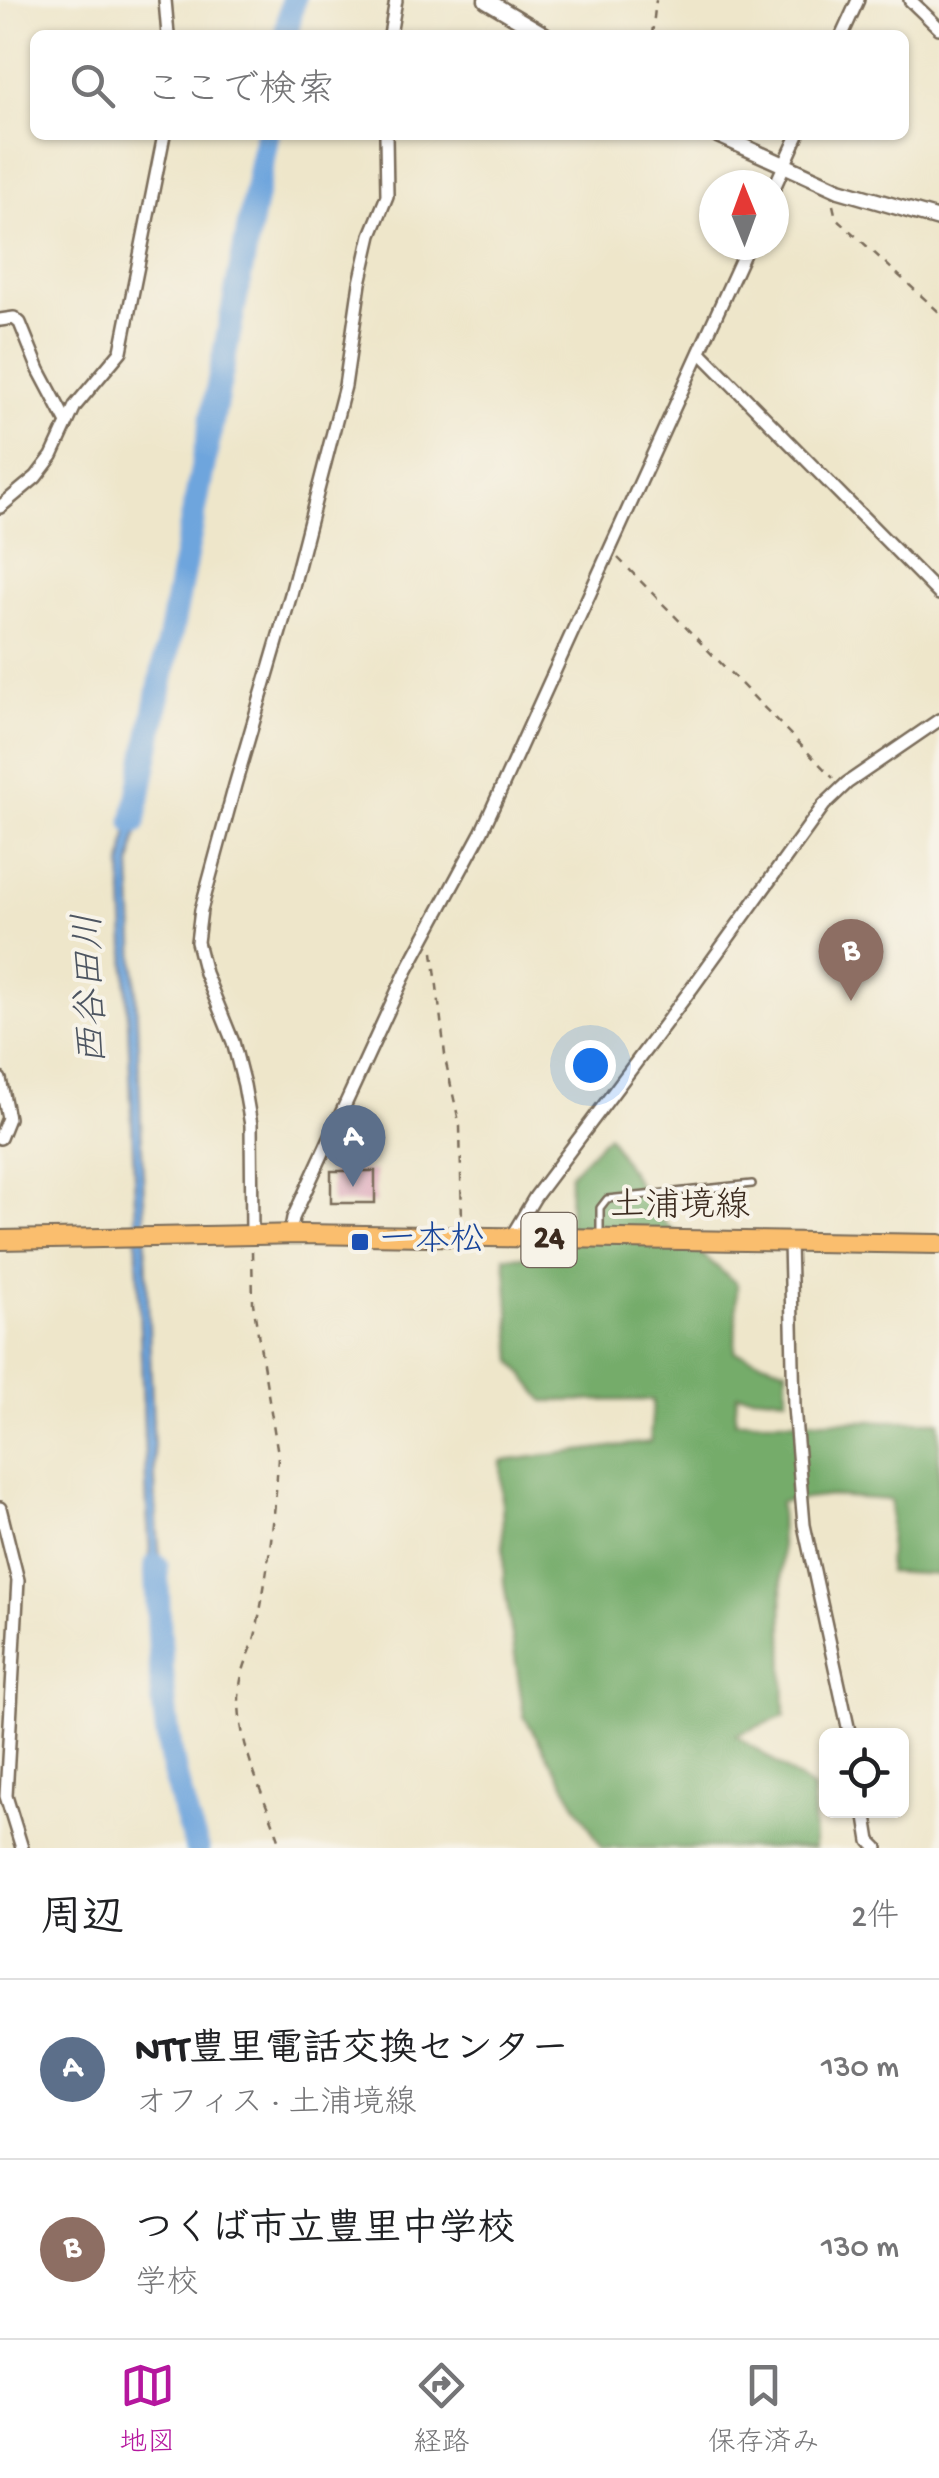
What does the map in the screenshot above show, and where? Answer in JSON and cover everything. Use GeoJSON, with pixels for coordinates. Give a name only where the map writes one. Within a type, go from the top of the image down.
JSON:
{"type":"FeatureCollection","features":[{"type":"Feature","properties":{"kind":"main road","name":"土浦境線"},"geometry":{"type":"LineString","coordinates":[[0,1240],[290,1234],[939,1244]]}},
{"type":"Feature","properties":{"kind":"street"},"geometry":{"type":"LineString","coordinates":[[165,0],[168,30]]}},
{"type":"Feature","properties":{"kind":"street"},"geometry":{"type":"LineString","coordinates":[[391,30],[396,0]]}},
{"type":"Feature","properties":{"kind":"street"},"geometry":{"type":"LineString","coordinates":[[486,0],[536,30]]}},
{"type":"Feature","properties":{"kind":"street"},"geometry":{"type":"LineString","coordinates":[[844,30],[858,0]]}},
{"type":"Feature","properties":{"kind":"street"},"geometry":{"type":"LineString","coordinates":[[910,0],[939,28]]}},
{"type":"Feature","properties":{"kind":"street"},"geometry":{"type":"LineString","coordinates":[[0,507],[52,456],[66,421],[122,351],[163,140]]}},
{"type":"Feature","properties":{"kind":"street"},"geometry":{"type":"LineString","coordinates":[[252,1234],[250,1125],[244,1085],[234,1042],[197,942],[201,910],[234,784],[291,594],[345,386],[360,283],[371,235],[387,196],[386,140]]}},
{"type":"Feature","properties":{"kind":"street"},"geometry":{"type":"LineString","coordinates":[[728,140],[836,188],[939,219]]}},
{"type":"Feature","properties":{"kind":"street"},"geometry":{"type":"LineString","coordinates":[[784,168],[796,140]]}},
{"type":"Feature","properties":{"kind":"street"},"geometry":{"type":"LineString","coordinates":[[290,1234],[301,1200],[406,970],[482,830],[741,260]]}},
{"type":"Feature","properties":{"kind":"street"},"geometry":{"type":"LineString","coordinates":[[0,320],[14,318],[20,323],[66,421]]}},
{"type":"Feature","properties":{"kind":"street"},"geometry":{"type":"LineString","coordinates":[[700,352],[939,594]]}},
{"type":"Feature","properties":{"kind":"street"},"geometry":{"type":"LineString","coordinates":[[514,1240],[514,1232],[535,1198],[824,805],[939,720]]}},
{"type":"Feature","properties":{"kind":"street"},"geometry":{"type":"LineString","coordinates":[[0,1078],[8,1118],[0,1138]]}},
{"type":"Feature","properties":{"kind":"street"},"geometry":{"type":"LineString","coordinates":[[790,1241],[794,1407],[804,1525],[848,1728]]}},
{"type":"Feature","properties":{"kind":"street"},"geometry":{"type":"LineString","coordinates":[[0,1508],[18,1580],[6,1796],[22,1848]]}},
{"type":"Feature","properties":{"kind":"street"},"geometry":{"type":"LineString","coordinates":[[0,1581],[18,1580]]}},
{"type":"Feature","properties":{"kind":"street"},"geometry":{"type":"LineString","coordinates":[[866,1818],[870,1841],[877,1848]]}},
{"type":"Feature","properties":{"kind":"lane"},"geometry":{"type":"LineString","coordinates":[[600,1240],[600,1208],[607,1199],[752,1184]]}},
{"type":"Feature","properties":{"kind":"path"},"geometry":{"type":"LineString","coordinates":[[653,30],[656,0]]}},
{"type":"Feature","properties":{"kind":"path"},"geometry":{"type":"LineString","coordinates":[[836,188],[832,209],[836,218],[939,312]]}},
{"type":"Feature","properties":{"kind":"path"},"geometry":{"type":"LineString","coordinates":[[610,550],[743,682],[842,788]]}},
{"type":"Feature","properties":{"kind":"path"},"geometry":{"type":"LineString","coordinates":[[428,932],[446,1063],[458,1114],[462,1238]]}},
{"type":"Feature","properties":{"kind":"path"},"geometry":{"type":"LineString","coordinates":[[252,1234],[253,1302],[278,1454],[271,1552],[256,1631],[241,1669],[239,1706],[246,1749],[282,1848]]}},
{"type":"Feature","properties":{"kind":"green space"},"geometry":{"type":"Polygon","coordinates":[[[608,1135],[658,1217],[737,1284],[735,1352],[787,1369],[787,1398],[737,1394],[735,1421],[939,1421],[939,1575],[888,1572],[891,1500],[831,1496],[780,1502],[785,1716],[736,1735],[813,1789],[814,1848],[602,1848],[524,1716],[504,1583],[501,1461],[650,1442],[653,1400],[544,1401],[513,1361],[505,1256],[568,1258],[570,1174],[608,1135]]]}},
{"type":"Feature","properties":{"kind":"water"},"geometry":{"type":"Polygon","coordinates":[[[134,790],[144,793],[131,866],[163,1601],[153,1601],[147,1509],[122,866],[134,790]]]}},
{"type":"Feature","properties":{"kind":"building"},"geometry":{"type":"Polygon","coordinates":[[[331,1171],[375,1171],[375,1203],[331,1203],[331,1171]]]}},
{"type":"Feature","properties":{"kind":"waterway","name":"西谷田川"},"geometry":{"type":"LineString","coordinates":[[287,30],[293,0]]}},
{"type":"Feature","properties":{"kind":"waterway","name":"西谷田川"},"geometry":{"type":"LineString","coordinates":[[134,822],[266,140]]}},
{"type":"Feature","properties":{"kind":"waterway","name":"西谷田川"},"geometry":{"type":"LineString","coordinates":[[156,1566],[164,1709],[175,1777],[197,1848]]}},
{"type":"Feature","properties":{"kind":"place","name":"つくば市立豊里中学校"},"geometry":{"type":"Point","coordinates":[851,1001]}},
{"type":"Feature","properties":{"kind":"place","name":"NTT豊里電話交換センター"},"geometry":{"type":"Point","coordinates":[353,1187]}},
{"type":"Feature","properties":{"kind":"place","name":"一本松"},"geometry":{"type":"Point","coordinates":[360,1242]}}]}
